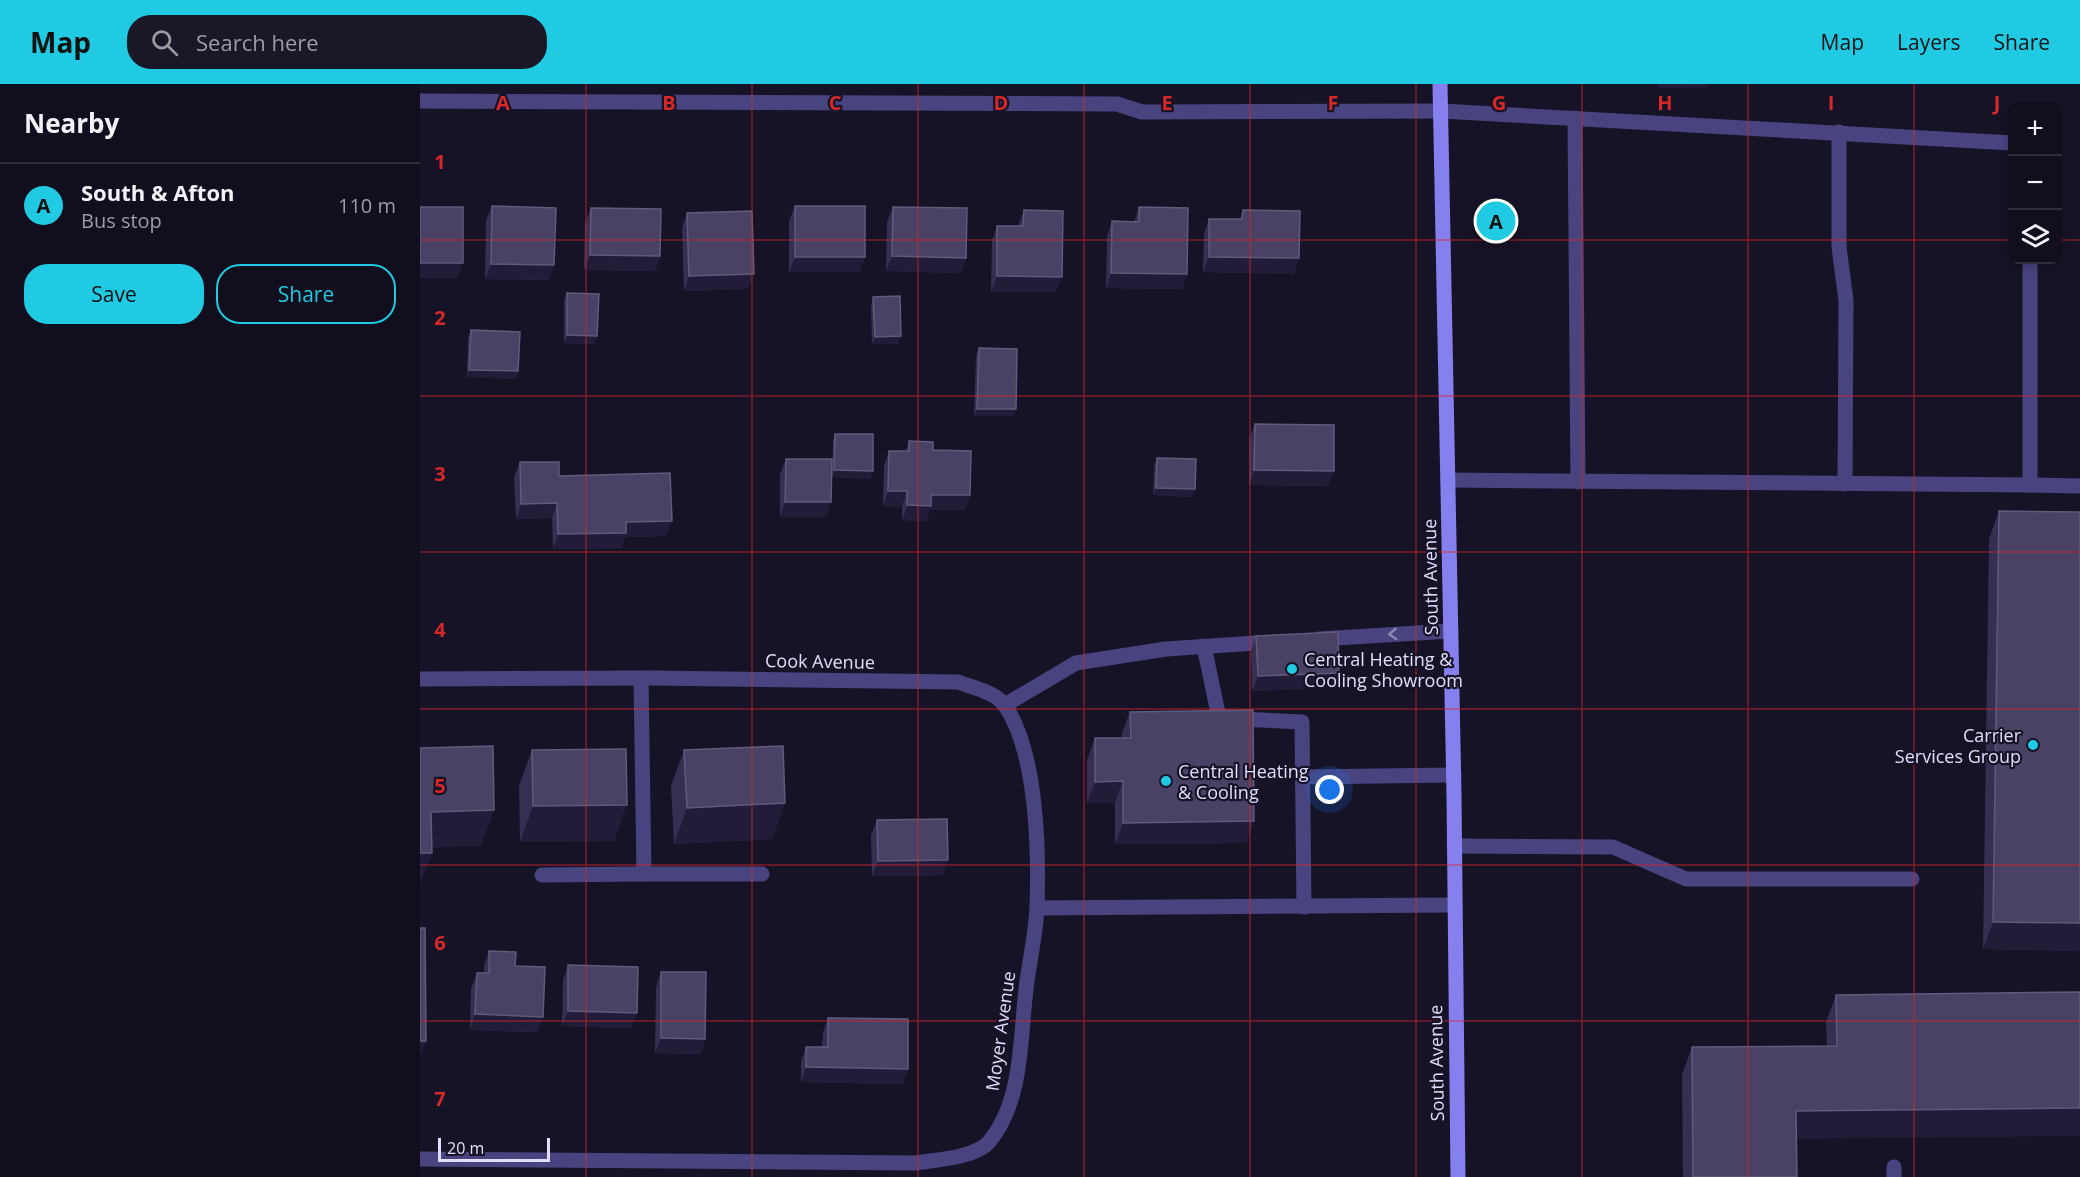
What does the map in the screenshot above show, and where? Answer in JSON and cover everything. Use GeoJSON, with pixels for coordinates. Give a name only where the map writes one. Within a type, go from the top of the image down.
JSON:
{"type":"FeatureCollection","features":[{"type":"Feature","properties":{"kind":"main road","name":"South Avenue"},"geometry":{"type":"LineString","coordinates":[[1440,84],[1454,776],[1458,1177]]}},
{"type":"Feature","properties":{"kind":"street"},"geometry":{"type":"LineString","coordinates":[[420,101],[1117,104],[1142,112],[1441,111],[2008,143]]}},
{"type":"Feature","properties":{"kind":"street"},"geometry":{"type":"LineString","coordinates":[[1575,118],[1578,482]]}},
{"type":"Feature","properties":{"kind":"street"},"geometry":{"type":"LineString","coordinates":[[1839,132],[1839,247],[1846,300],[1845,484]]}},
{"type":"Feature","properties":{"kind":"street"},"geometry":{"type":"LineString","coordinates":[[2030,264],[2030,485]]}},
{"type":"Feature","properties":{"kind":"street"},"geometry":{"type":"LineString","coordinates":[[1448,480],[2080,486]]}},
{"type":"Feature","properties":{"kind":"street"},"geometry":{"type":"LineString","coordinates":[[1308,640],[1451,631]]}},
{"type":"Feature","properties":{"kind":"street"},"geometry":{"type":"LineString","coordinates":[[1285,641],[1166,649],[1076,663],[1005,705],[1017,727],[1028,760],[1037,908],[1454,905]]}},
{"type":"Feature","properties":{"kind":"street"},"geometry":{"type":"LineString","coordinates":[[1204,646],[1219,718],[1302,722],[1304,907]]}},
{"type":"Feature","properties":{"kind":"street"},"geometry":{"type":"LineString","coordinates":[[641,678],[644,874]]}},
{"type":"Feature","properties":{"kind":"street","name":"Cook Avenue"},"geometry":{"type":"LineString","coordinates":[[420,679],[641,678],[958,682],[994,695],[1005,705]]}},
{"type":"Feature","properties":{"kind":"street"},"geometry":{"type":"LineString","coordinates":[[1303,777],[1454,776]]}},
{"type":"Feature","properties":{"kind":"street"},"geometry":{"type":"LineString","coordinates":[[1454,846],[1613,847],[1686,879],[1912,879]]}},
{"type":"Feature","properties":{"kind":"street"},"geometry":{"type":"LineString","coordinates":[[542,875],[762,874]]}},
{"type":"Feature","properties":{"kind":"street","name":"Moyer Avenue"},"geometry":{"type":"LineString","coordinates":[[420,1159],[915,1163],[956,1158],[987,1144],[1005,1117],[1016,1081],[1037,908]]}},
{"type":"Feature","properties":{"kind":"building"},"geometry":{"type":"Polygon","coordinates":[[[492,206],[556,208],[554,265],[491,264],[492,206]]]}},
{"type":"Feature","properties":{"kind":"building"},"geometry":{"type":"Polygon","coordinates":[[[795,206],[865,206],[865,257],[795,257],[795,206]]]}},
{"type":"Feature","properties":{"kind":"building"},"geometry":{"type":"Polygon","coordinates":[[[420,207],[463,207],[463,263],[420,263],[420,207]]]}},
{"type":"Feature","properties":{"kind":"building"},"geometry":{"type":"Polygon","coordinates":[[[893,207],[967,208],[966,258],[892,256],[893,207]]]}},
{"type":"Feature","properties":{"kind":"building"},"geometry":{"type":"Polygon","coordinates":[[[1139,207],[1188,208],[1187,274],[1111,273],[1112,221],[1139,222],[1139,207]]]}},
{"type":"Feature","properties":{"kind":"building"},"geometry":{"type":"Polygon","coordinates":[[[591,208],[661,209],[660,256],[590,255],[591,208]]]}},
{"type":"Feature","properties":{"kind":"building"},"geometry":{"type":"Polygon","coordinates":[[[1024,210],[1063,211],[1062,277],[997,276],[997,226],[1023,226],[1024,210]]]}},
{"type":"Feature","properties":{"kind":"building"},"geometry":{"type":"Polygon","coordinates":[[[1243,210],[1300,211],[1299,258],[1209,257],[1209,219],[1242,219],[1243,210]]]}},
{"type":"Feature","properties":{"kind":"building"},"geometry":{"type":"Polygon","coordinates":[[[752,211],[754,274],[689,276],[687,213],[752,211]]]}},
{"type":"Feature","properties":{"kind":"building"},"geometry":{"type":"Polygon","coordinates":[[[567,293],[599,294],[597,336],[567,335],[567,293]]]}},
{"type":"Feature","properties":{"kind":"building"},"geometry":{"type":"Polygon","coordinates":[[[900,296],[901,336],[875,337],[873,297],[900,296]]]}},
{"type":"Feature","properties":{"kind":"building"},"geometry":{"type":"Polygon","coordinates":[[[471,330],[520,332],[518,371],[469,370],[471,330]]]}},
{"type":"Feature","properties":{"kind":"building"},"geometry":{"type":"Polygon","coordinates":[[[979,348],[1017,349],[1016,409],[977,409],[979,348]]]}},
{"type":"Feature","properties":{"kind":"building"},"geometry":{"type":"Polygon","coordinates":[[[1255,424],[1334,425],[1334,471],[1254,470],[1255,424]]]}},
{"type":"Feature","properties":{"kind":"building"},"geometry":{"type":"Polygon","coordinates":[[[835,434],[873,434],[873,471],[834,470],[835,434]]]}},
{"type":"Feature","properties":{"kind":"building"},"geometry":{"type":"Polygon","coordinates":[[[909,441],[933,442],[933,450],[971,451],[970,495],[931,495],[931,506],[907,505],[907,491],[888,491],[889,451],[909,451],[909,441]]]}},
{"type":"Feature","properties":{"kind":"building"},"geometry":{"type":"Polygon","coordinates":[[[1157,458],[1196,459],[1195,489],[1156,488],[1157,458]]]}},
{"type":"Feature","properties":{"kind":"building"},"geometry":{"type":"Polygon","coordinates":[[[786,459],[832,459],[831,502],[785,502],[786,459]]]}},
{"type":"Feature","properties":{"kind":"building"},"geometry":{"type":"Polygon","coordinates":[[[520,462],[559,462],[559,476],[670,473],[672,521],[626,522],[626,533],[558,534],[557,503],[521,504],[520,462]]]}},
{"type":"Feature","properties":{"kind":"building","name":"Carrier Services Group"},"geometry":{"type":"Polygon","coordinates":[[[1999,511],[2080,512],[2080,923],[1993,922],[1999,511]]]}},
{"type":"Feature","properties":{"kind":"building"},"geometry":{"type":"Polygon","coordinates":[[[1338,632],[1339,673],[1258,676],[1256,636],[1338,632]]]}},
{"type":"Feature","properties":{"kind":"building","name":"Central Heating & Cooling"},"geometry":{"type":"Polygon","coordinates":[[[1253,710],[1254,821],[1123,823],[1123,781],[1095,782],[1095,738],[1131,738],[1130,712],[1253,710]]]}},
{"type":"Feature","properties":{"kind":"building"},"geometry":{"type":"Polygon","coordinates":[[[493,746],[494,810],[431,812],[432,853],[420,853],[420,748],[493,746]]]}},
{"type":"Feature","properties":{"kind":"building"},"geometry":{"type":"Polygon","coordinates":[[[783,746],[785,803],[687,808],[684,750],[783,746]]]}},
{"type":"Feature","properties":{"kind":"building"},"geometry":{"type":"Polygon","coordinates":[[[626,749],[627,805],[533,806],[532,750],[626,749]]]}},
{"type":"Feature","properties":{"kind":"building"},"geometry":{"type":"Polygon","coordinates":[[[947,819],[948,860],[878,861],[877,820],[947,819]]]}},
{"type":"Feature","properties":{"kind":"building"},"geometry":{"type":"Polygon","coordinates":[[[420,928],[425,928],[426,1041],[420,1041],[420,928]]]}},
{"type":"Feature","properties":{"kind":"building"},"geometry":{"type":"Polygon","coordinates":[[[489,951],[516,952],[515,966],[545,967],[543,1017],[475,1014],[477,973],[489,973],[489,951]]]}},
{"type":"Feature","properties":{"kind":"building"},"geometry":{"type":"Polygon","coordinates":[[[568,965],[638,967],[637,1013],[568,1011],[568,965]]]}},
{"type":"Feature","properties":{"kind":"building"},"geometry":{"type":"Polygon","coordinates":[[[661,972],[706,972],[705,1039],[661,1038],[661,972]]]}},
{"type":"Feature","properties":{"kind":"building"},"geometry":{"type":"Polygon","coordinates":[[[2080,992],[2080,1108],[1796,1111],[1797,1177],[1693,1177],[1692,1047],[1837,1046],[1836,995],[2080,992]]]}},
{"type":"Feature","properties":{"kind":"building"},"geometry":{"type":"Polygon","coordinates":[[[828,1018],[908,1019],[908,1069],[806,1067],[806,1047],[828,1047],[828,1018]]]}},
{"type":"Feature","properties":{"kind":"place","name":"South & Afton"},"geometry":{"type":"Point","coordinates":[1496,221]}},
{"type":"Feature","properties":{"kind":"place","name":"Central Heating & Cooling Showroom"},"geometry":{"type":"Point","coordinates":[1292,669]}},
{"type":"Feature","properties":{"kind":"place","name":"Carrier Services Group"},"geometry":{"type":"Point","coordinates":[2033,745]}},
{"type":"Feature","properties":{"kind":"place","name":"Central Heating & Cooling"},"geometry":{"type":"Point","coordinates":[1166,781]}}]}
